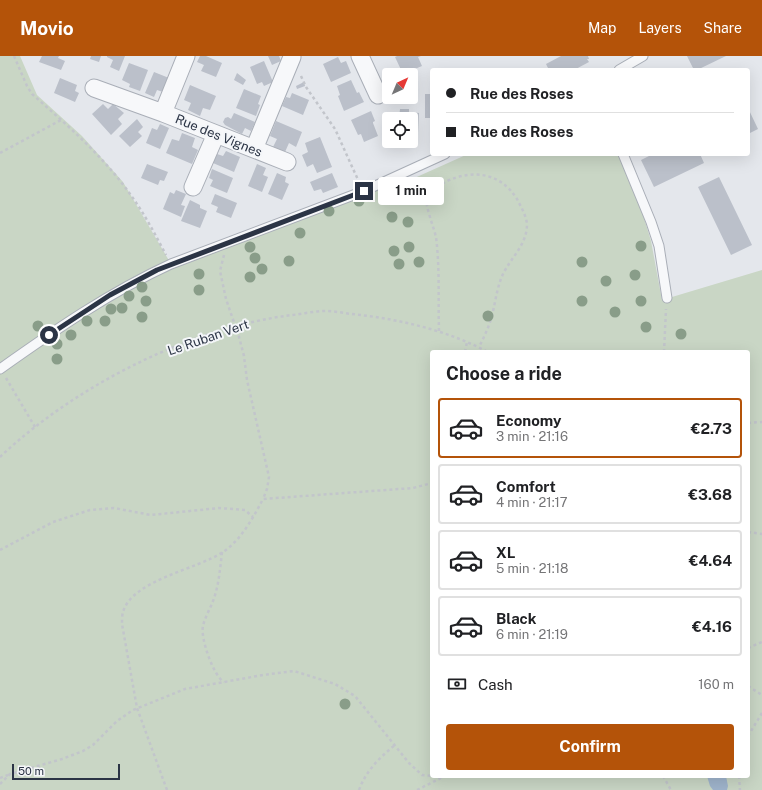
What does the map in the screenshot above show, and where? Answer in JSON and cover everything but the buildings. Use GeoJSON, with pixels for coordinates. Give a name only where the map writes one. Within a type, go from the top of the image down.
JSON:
{"type":"FeatureCollection","features":[{"type":"Feature","properties":{"kind":"street","name":"Rue des Vignes"},"geometry":{"type":"LineString","coordinates":[[186,56],[163,113],[287,162]]}},
{"type":"Feature","properties":{"kind":"street"},"geometry":{"type":"LineString","coordinates":[[360,56],[378,95]]}},
{"type":"Feature","properties":{"kind":"street"},"geometry":{"type":"LineString","coordinates":[[254,149],[292,57]]}},
{"type":"Feature","properties":{"kind":"street"},"geometry":{"type":"LineString","coordinates":[[94,88],[163,113]]}},
{"type":"Feature","properties":{"kind":"street"},"geometry":{"type":"LineString","coordinates":[[193,187],[216,134]]}},
{"type":"Feature","properties":{"kind":"lane"},"geometry":{"type":"LineString","coordinates":[[622,68],[643,56]]}},
{"type":"Feature","properties":{"kind":"lane"},"geometry":{"type":"LineString","coordinates":[[0,369],[73,318],[143,277],[172,264],[364,191],[441,156]]}},
{"type":"Feature","properties":{"kind":"lane"},"geometry":{"type":"LineString","coordinates":[[624,156],[657,240],[667,298]]}},
{"type":"Feature","properties":{"kind":"path"},"geometry":{"type":"LineString","coordinates":[[14,56],[26,86],[32,94],[84,141],[130,194],[172,264]]}},
{"type":"Feature","properties":{"kind":"path"},"geometry":{"type":"LineString","coordinates":[[292,57],[306,87],[335,129],[364,191]]}},
{"type":"Feature","properties":{"kind":"path"},"geometry":{"type":"LineString","coordinates":[[0,153],[61,120]]}},
{"type":"Feature","properties":{"kind":"path"},"geometry":{"type":"LineString","coordinates":[[439,331],[438,256],[432,223],[426,202],[427,196],[437,186],[463,175],[473,174],[487,176],[504,185],[513,194],[525,214],[527,223],[526,232],[521,247],[506,268],[500,283],[490,322],[479,347]]}},
{"type":"Feature","properties":{"kind":"path"},"geometry":{"type":"LineString","coordinates":[[167,790],[137,708],[122,624],[123,611],[131,598],[144,588],[222,552],[235,541],[253,517],[263,499],[267,489],[269,477],[247,380],[244,356],[226,299],[220,271],[227,244]]}},
{"type":"Feature","properties":{"kind":"path"},"geometry":{"type":"LineString","coordinates":[[664,350],[667,298]]}},
{"type":"Feature","properties":{"kind":"path","name":"Le Ruban Vert"},"geometry":{"type":"LineString","coordinates":[[0,457],[35,427],[64,406],[123,370],[175,347],[235,326],[272,318],[324,311],[384,317],[439,331],[484,350]]}},
{"type":"Feature","properties":{"kind":"path"},"geometry":{"type":"LineString","coordinates":[[465,350],[467,342]]}},
{"type":"Feature","properties":{"kind":"path"},"geometry":{"type":"LineString","coordinates":[[0,369],[35,427]]}},
{"type":"Feature","properties":{"kind":"path"},"geometry":{"type":"LineString","coordinates":[[750,423],[762,422]]}},
{"type":"Feature","properties":{"kind":"path"},"geometry":{"type":"LineString","coordinates":[[263,499],[414,488],[430,484]]}},
{"type":"Feature","properties":{"kind":"path"},"geometry":{"type":"LineString","coordinates":[[0,550],[53,522],[90,510],[114,508],[151,515],[219,508],[245,510],[253,517]]}},
{"type":"Feature","properties":{"kind":"path"},"geometry":{"type":"LineString","coordinates":[[750,532],[762,534]]}},
{"type":"Feature","properties":{"kind":"path"},"geometry":{"type":"LineString","coordinates":[[222,552],[219,581],[213,602],[202,627],[205,647],[220,680],[224,682]]}},
{"type":"Feature","properties":{"kind":"path"},"geometry":{"type":"LineString","coordinates":[[750,647],[762,642]]}},
{"type":"Feature","properties":{"kind":"path"},"geometry":{"type":"LineString","coordinates":[[0,778],[83,751],[101,738],[125,714],[185,689],[294,671],[334,684],[355,696],[409,763],[422,775],[430,776]]}},
{"type":"Feature","properties":{"kind":"path"},"geometry":{"type":"LineString","coordinates":[[750,687],[762,695]]}},
{"type":"Feature","properties":{"kind":"path"},"geometry":{"type":"LineString","coordinates":[[750,733],[762,713]]}},
{"type":"Feature","properties":{"kind":"path"},"geometry":{"type":"LineString","coordinates":[[359,790],[363,779],[379,758],[395,745]]}},
{"type":"Feature","properties":{"kind":"path"},"geometry":{"type":"LineString","coordinates":[[0,784],[10,774]]}},
{"type":"Feature","properties":{"kind":"path"},"geometry":{"type":"LineString","coordinates":[[417,790],[441,778]]}},
{"type":"Feature","properties":{"kind":"path"},"geometry":{"type":"LineString","coordinates":[[664,778],[671,790]]}},
{"type":"Feature","properties":{"kind":"path"},"geometry":{"type":"LineString","coordinates":[[739,778],[740,790]]}},
{"type":"Feature","properties":{"kind":"green space"},"geometry":{"type":"Polygon","coordinates":[[[0,56],[20,56],[37,95],[82,136],[123,182],[171,264],[394,182],[410,180],[464,156],[619,156],[638,198],[651,241],[662,300],[762,270],[762,790],[0,790],[0,56]]]}},
{"type":"Feature","properties":{"kind":"water"},"geometry":{"type":"Polygon","coordinates":[[[708,778],[726,778],[727,790],[713,790],[708,778]]]}},
{"type":"Feature","properties":{"kind":"route"},"geometry":{"type":"LineString","coordinates":[[49,335],[110,295],[157,270],[364,191]]}}]}
